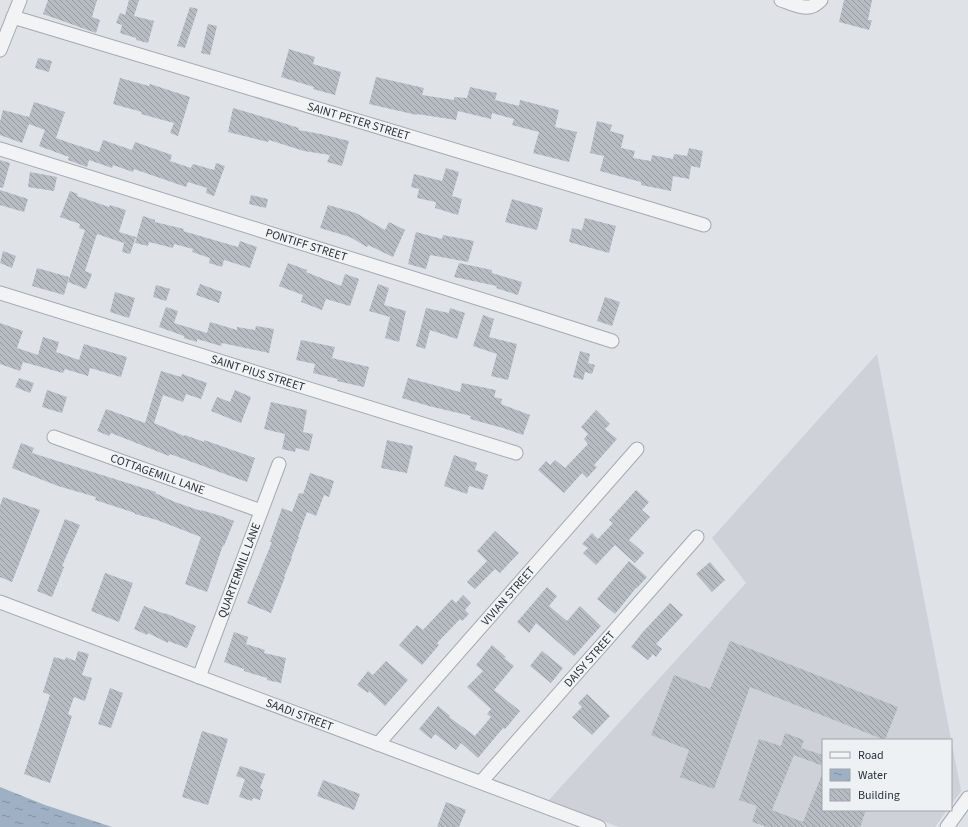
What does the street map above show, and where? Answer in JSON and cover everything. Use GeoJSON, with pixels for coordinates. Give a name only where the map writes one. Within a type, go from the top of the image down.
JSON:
{"type":"FeatureCollection","features":[{"type":"Feature","properties":{"kind":"street"},"geometry":{"type":"LineString","coordinates":[[1,44],[20,0]]}},
{"type":"Feature","properties":{"kind":"street"},"geometry":{"type":"LineString","coordinates":[[781,0],[808,7],[814,6],[821,0]]}},
{"type":"Feature","properties":{"kind":"street","name":"SAINT PETER STREET"},"geometry":{"type":"LineString","coordinates":[[13,17],[704,225]]}},
{"type":"Feature","properties":{"kind":"street","name":"PONTIFF STREET"},"geometry":{"type":"LineString","coordinates":[[0,149],[512,309],[612,342]]}},
{"type":"Feature","properties":{"kind":"street","name":"SAINT PIUS STREET"},"geometry":{"type":"LineString","coordinates":[[0,293],[516,454]]}},
{"type":"Feature","properties":{"kind":"street","name":"COTTAGEMILL LANE"},"geometry":{"type":"LineString","coordinates":[[54,437],[261,511]]}},
{"type":"Feature","properties":{"kind":"street","name":"VIVIAN STREET"},"geometry":{"type":"LineString","coordinates":[[378,744],[637,449]]}},
{"type":"Feature","properties":{"kind":"street","name":"QUARTERMILL LANE"},"geometry":{"type":"LineString","coordinates":[[199,677],[279,464]]}},
{"type":"Feature","properties":{"kind":"street","name":"DAISY STREET"},"geometry":{"type":"LineString","coordinates":[[481,782],[697,537]]}},
{"type":"Feature","properties":{"kind":"street","name":"SAADI STREET"},"geometry":{"type":"LineString","coordinates":[[0,602],[599,827]]}},
{"type":"Feature","properties":{"kind":"street"},"geometry":{"type":"LineString","coordinates":[[947,827],[968,798]]}},
{"type":"Feature","properties":{"kind":"shaded area"},"geometry":{"type":"Polygon","coordinates":[[[877,354],[951,739],[822,739],[822,811],[946,811],[935,827],[619,827],[548,801],[746,583],[712,538],[877,354]]]}},
{"type":"Feature","properties":{"kind":"shaded area"},"geometry":{"type":"Polygon","coordinates":[[[952,744],[961,791],[952,804],[952,744]]]}},
{"type":"Feature","properties":{"kind":"water"},"geometry":{"type":"Polygon","coordinates":[[[0,787],[45,805],[112,827],[0,827],[0,787]]]}},
{"type":"Feature","properties":{"kind":"building"},"geometry":{"type":"Polygon","coordinates":[[[48,0],[97,0],[92,17],[100,20],[96,33],[43,14],[48,0]]]}},
{"type":"Feature","properties":{"kind":"building"},"geometry":{"type":"Polygon","coordinates":[[[129,0],[139,0],[134,16],[154,21],[148,43],[136,40],[136,38],[120,33],[122,25],[116,23],[120,13],[125,15],[129,0]]]}},
{"type":"Feature","properties":{"kind":"building"},"geometry":{"type":"Polygon","coordinates":[[[844,0],[872,0],[868,20],[872,20],[869,30],[839,22],[844,0]]]}},
{"type":"Feature","properties":{"kind":"building"},"geometry":{"type":"Polygon","coordinates":[[[190,7],[198,9],[185,48],[177,46],[190,7]]]}},
{"type":"Feature","properties":{"kind":"building"},"geometry":{"type":"Polygon","coordinates":[[[208,24],[217,26],[210,55],[201,53],[208,24]]]}},
{"type":"Feature","properties":{"kind":"building"},"geometry":{"type":"Polygon","coordinates":[[[289,49],[315,57],[313,64],[341,72],[335,95],[313,89],[314,87],[281,77],[289,49]]]}},
{"type":"Feature","properties":{"kind":"building"},"geometry":{"type":"Polygon","coordinates":[[[38,58],[52,61],[49,72],[35,68],[38,58]]]}},
{"type":"Feature","properties":{"kind":"building"},"geometry":{"type":"Polygon","coordinates":[[[376,77],[424,88],[422,95],[454,100],[454,97],[467,98],[470,87],[497,93],[495,100],[519,106],[520,100],[559,110],[555,127],[577,132],[569,162],[533,153],[539,132],[512,125],[514,119],[492,113],[491,119],[458,111],[456,120],[417,115],[369,104],[376,77]]]}},
{"type":"Feature","properties":{"kind":"building"},"geometry":{"type":"Polygon","coordinates":[[[120,78],[149,86],[150,84],[190,97],[178,136],[170,133],[174,123],[141,114],[142,112],[113,104],[120,78]]]}},
{"type":"Feature","properties":{"kind":"building"},"geometry":{"type":"Polygon","coordinates":[[[34,102],[65,112],[56,138],[73,144],[99,152],[103,140],[132,150],[135,142],[172,155],[170,161],[191,168],[193,164],[214,170],[216,163],[225,166],[214,196],[206,193],[207,188],[188,182],[186,187],[134,169],[133,172],[113,165],[112,168],[89,160],[87,167],[68,160],[69,157],[39,146],[45,130],[29,124],[22,143],[0,135],[0,122],[3,110],[29,117],[34,102]]]}},
{"type":"Feature","properties":{"kind":"building"},"geometry":{"type":"Polygon","coordinates":[[[233,108],[299,128],[298,130],[349,141],[342,166],[327,162],[330,155],[304,151],[269,140],[268,142],[228,132],[233,108]]]}},
{"type":"Feature","properties":{"kind":"building"},"geometry":{"type":"Polygon","coordinates":[[[597,121],[612,125],[610,131],[624,135],[621,148],[635,151],[633,158],[651,161],[652,155],[673,159],[674,154],[687,156],[689,148],[703,151],[700,168],[691,166],[689,179],[673,176],[671,191],[641,185],[641,182],[600,171],[604,156],[590,153],[597,121]]]}},
{"type":"Feature","properties":{"kind":"building"},"geometry":{"type":"Polygon","coordinates":[[[0,160],[10,163],[3,188],[0,187],[0,160]]]}},
{"type":"Feature","properties":{"kind":"building"},"geometry":{"type":"Polygon","coordinates":[[[446,168],[459,172],[452,196],[462,199],[458,215],[435,208],[436,202],[417,198],[419,189],[411,187],[414,174],[442,181],[446,168]]]}},
{"type":"Feature","properties":{"kind":"building"},"geometry":{"type":"Polygon","coordinates":[[[30,172],[57,177],[54,191],[28,187],[30,172]]]}},
{"type":"Feature","properties":{"kind":"building"},"geometry":{"type":"Polygon","coordinates":[[[0,190],[28,199],[24,212],[0,205],[0,190]]]}},
{"type":"Feature","properties":{"kind":"building"},"geometry":{"type":"Polygon","coordinates":[[[70,191],[78,194],[77,196],[109,207],[110,205],[126,210],[119,232],[136,237],[130,254],[122,252],[124,243],[97,234],[85,271],[92,274],[86,289],[68,282],[85,230],[79,228],[80,224],[60,217],[70,191]]]}},
{"type":"Feature","properties":{"kind":"building"},"geometry":{"type":"Polygon","coordinates":[[[251,195],[268,199],[266,208],[249,204],[251,195]]]}},
{"type":"Feature","properties":{"kind":"building"},"geometry":{"type":"Polygon","coordinates":[[[512,199],[543,208],[537,230],[505,222],[512,199]]]}},
{"type":"Feature","properties":{"kind":"building"},"geometry":{"type":"Polygon","coordinates":[[[328,205],[356,213],[385,230],[389,222],[405,230],[393,257],[368,245],[367,247],[350,237],[320,228],[328,205]]]}},
{"type":"Feature","properties":{"kind":"building"},"geometry":{"type":"Polygon","coordinates":[[[143,216],[155,220],[155,222],[184,229],[183,231],[238,247],[240,241],[257,247],[250,268],[224,260],[222,267],[209,263],[210,258],[192,252],[193,249],[174,244],[173,248],[149,242],[148,246],[135,243],[143,216]]]}},
{"type":"Feature","properties":{"kind":"building"},"geometry":{"type":"Polygon","coordinates":[[[585,218],[616,226],[609,253],[569,242],[572,228],[582,230],[585,218]]]}},
{"type":"Feature","properties":{"kind":"building"},"geometry":{"type":"Polygon","coordinates":[[[416,232],[442,239],[443,235],[474,241],[468,262],[430,255],[426,269],[408,264],[416,232]]]}},
{"type":"Feature","properties":{"kind":"building"},"geometry":{"type":"Polygon","coordinates":[[[3,251],[16,256],[12,268],[0,263],[3,251]]]}},
{"type":"Feature","properties":{"kind":"building"},"geometry":{"type":"Polygon","coordinates":[[[288,263],[341,286],[345,274],[359,279],[350,306],[326,299],[322,310],[301,302],[303,295],[279,286],[288,263]]]}},
{"type":"Feature","properties":{"kind":"building"},"geometry":{"type":"Polygon","coordinates":[[[459,263],[492,270],[492,273],[522,282],[518,295],[496,288],[497,286],[454,277],[459,263]]]}},
{"type":"Feature","properties":{"kind":"building"},"geometry":{"type":"Polygon","coordinates":[[[37,268],[69,277],[64,295],[32,286],[37,268]]]}},
{"type":"Feature","properties":{"kind":"building"},"geometry":{"type":"Polygon","coordinates":[[[200,284],[222,292],[219,303],[196,295],[200,284]]]}},
{"type":"Feature","properties":{"kind":"building"},"geometry":{"type":"Polygon","coordinates":[[[378,284],[389,288],[384,305],[406,311],[399,342],[385,338],[390,317],[369,311],[378,284]]]}},
{"type":"Feature","properties":{"kind":"building"},"geometry":{"type":"Polygon","coordinates":[[[156,285],[170,289],[166,301],[153,297],[156,285]]]}},
{"type":"Feature","properties":{"kind":"building"},"geometry":{"type":"Polygon","coordinates":[[[115,292],[135,298],[129,318],[110,312],[115,292]]]}},
{"type":"Feature","properties":{"kind":"building"},"geometry":{"type":"Polygon","coordinates":[[[605,297],[620,302],[612,326],[597,321],[605,297]]]}},
{"type":"Feature","properties":{"kind":"building"},"geometry":{"type":"Polygon","coordinates":[[[166,307],[178,311],[174,323],[207,333],[210,322],[237,330],[237,327],[255,330],[256,326],[274,329],[269,353],[222,343],[221,346],[197,339],[197,342],[159,327],[166,307]]]}},
{"type":"Feature","properties":{"kind":"building"},"geometry":{"type":"Polygon","coordinates":[[[426,308],[449,313],[450,308],[465,313],[457,339],[430,330],[425,349],[416,346],[426,308]]]}},
{"type":"Feature","properties":{"kind":"building"},"geometry":{"type":"Polygon","coordinates":[[[483,315],[494,319],[489,337],[517,344],[508,380],[491,376],[497,354],[473,346],[483,315]]]}},
{"type":"Feature","properties":{"kind":"building"},"geometry":{"type":"Polygon","coordinates":[[[0,323],[23,331],[17,348],[38,355],[43,337],[59,342],[56,352],[79,360],[84,344],[127,357],[121,377],[90,368],[88,376],[65,369],[63,373],[23,362],[20,371],[0,364],[0,323]]]}},
{"type":"Feature","properties":{"kind":"building"},"geometry":{"type":"Polygon","coordinates":[[[301,340],[335,347],[332,358],[369,367],[364,387],[337,381],[338,379],[313,373],[315,364],[296,360],[301,340]]]}},
{"type":"Feature","properties":{"kind":"building"},"geometry":{"type":"Polygon","coordinates":[[[580,351],[590,354],[588,363],[595,365],[592,374],[585,372],[583,380],[573,377],[580,351]]]}},
{"type":"Feature","properties":{"kind":"building"},"geometry":{"type":"Polygon","coordinates":[[[161,371],[181,377],[182,374],[207,383],[201,399],[186,394],[183,402],[163,395],[154,423],[184,436],[185,435],[204,442],[204,440],[255,458],[247,482],[170,454],[169,456],[111,433],[109,436],[97,431],[106,409],[145,423],[161,371]]]}},
{"type":"Feature","properties":{"kind":"building"},"geometry":{"type":"Polygon","coordinates":[[[19,378],[34,383],[30,393],[15,387],[19,378]]]}},
{"type":"Feature","properties":{"kind":"building"},"geometry":{"type":"Polygon","coordinates":[[[408,378],[460,392],[462,383],[496,390],[494,397],[502,399],[501,404],[530,415],[523,435],[470,419],[471,416],[402,398],[408,378]]]}},
{"type":"Feature","properties":{"kind":"building"},"geometry":{"type":"Polygon","coordinates":[[[47,390],[67,397],[62,413],[42,407],[47,390]]]}},
{"type":"Feature","properties":{"kind":"building"},"geometry":{"type":"Polygon","coordinates":[[[235,390],[251,397],[241,423],[211,411],[217,397],[230,402],[235,390]]]}},
{"type":"Feature","properties":{"kind":"building"},"geometry":{"type":"Polygon","coordinates":[[[271,402],[307,410],[303,432],[313,434],[309,451],[296,448],[295,452],[282,449],[285,434],[264,429],[271,402]]]}},
{"type":"Feature","properties":{"kind":"building"},"geometry":{"type":"Polygon","coordinates":[[[596,410],[610,424],[605,429],[617,439],[594,465],[597,467],[587,478],[582,473],[564,493],[538,470],[546,461],[550,465],[555,460],[565,468],[588,444],[584,439],[588,434],[581,427],[596,410]]]}},
{"type":"Feature","properties":{"kind":"building"},"geometry":{"type":"Polygon","coordinates":[[[387,440],[413,446],[407,473],[381,468],[387,440]]]}},
{"type":"Feature","properties":{"kind":"building"},"geometry":{"type":"Polygon","coordinates":[[[21,443],[34,448],[32,453],[156,492],[155,493],[175,502],[234,521],[224,546],[223,545],[207,592],[185,584],[201,537],[157,520],[95,500],[96,497],[58,486],[12,468],[21,443]]]}},
{"type":"Feature","properties":{"kind":"building"},"geometry":{"type":"Polygon","coordinates":[[[454,455],[477,463],[475,470],[488,475],[483,490],[469,486],[467,494],[444,486],[454,455]]]}},
{"type":"Feature","properties":{"kind":"building"},"geometry":{"type":"Polygon","coordinates":[[[310,473],[334,481],[329,497],[324,495],[316,516],[307,512],[292,558],[271,613],[247,603],[272,542],[270,542],[282,508],[292,512],[299,493],[303,494],[310,473]]]}},
{"type":"Feature","properties":{"kind":"building"},"geometry":{"type":"Polygon","coordinates":[[[636,490],[649,502],[642,510],[650,517],[629,540],[644,553],[635,563],[615,545],[596,565],[583,553],[588,548],[582,544],[592,533],[598,539],[613,523],[609,520],[636,490]]]}},
{"type":"Feature","properties":{"kind":"building"},"geometry":{"type":"Polygon","coordinates":[[[3,497],[40,510],[12,582],[0,577],[0,506],[3,497]]]}},
{"type":"Feature","properties":{"kind":"building"},"geometry":{"type":"Polygon","coordinates":[[[65,519],[80,525],[62,566],[64,567],[52,597],[37,591],[65,519]]]}},
{"type":"Feature","properties":{"kind":"building"},"geometry":{"type":"Polygon","coordinates":[[[495,531],[519,553],[500,573],[495,569],[475,589],[467,582],[487,561],[477,551],[495,531]]]}},
{"type":"Feature","properties":{"kind":"building"},"geometry":{"type":"Polygon","coordinates":[[[629,561],[647,577],[615,614],[597,599],[629,561]]]}},
{"type":"Feature","properties":{"kind":"building"},"geometry":{"type":"Polygon","coordinates":[[[710,562],[725,580],[712,592],[696,574],[710,562]]]}},
{"type":"Feature","properties":{"kind":"building"},"geometry":{"type":"Polygon","coordinates":[[[105,573],[133,583],[119,622],[91,611],[105,573]]]}},
{"type":"Feature","properties":{"kind":"building"},"geometry":{"type":"Polygon","coordinates":[[[547,587],[557,596],[549,606],[567,621],[580,606],[601,626],[574,656],[536,623],[529,633],[517,622],[547,587]]]}},
{"type":"Feature","properties":{"kind":"building"},"geometry":{"type":"Polygon","coordinates":[[[463,595],[471,603],[465,610],[469,614],[462,621],[460,619],[437,643],[439,645],[422,665],[399,645],[417,625],[423,630],[452,599],[456,603],[463,595]]]}},
{"type":"Feature","properties":{"kind":"building"},"geometry":{"type":"Polygon","coordinates":[[[670,603],[683,615],[656,644],[662,649],[656,657],[653,654],[648,660],[631,647],[670,603]]]}},
{"type":"Feature","properties":{"kind":"building"},"geometry":{"type":"Polygon","coordinates":[[[144,606],[196,626],[187,648],[168,641],[168,643],[148,633],[147,635],[134,629],[144,606]]]}},
{"type":"Feature","properties":{"kind":"building"},"geometry":{"type":"Polygon","coordinates":[[[234,632],[248,637],[246,644],[265,650],[264,653],[286,658],[281,683],[267,680],[267,678],[244,671],[244,669],[224,662],[234,632]]]}},
{"type":"Feature","properties":{"kind":"building"},"geometry":{"type":"Polygon","coordinates":[[[730,641],[898,707],[885,739],[882,739],[750,687],[714,789],[680,777],[689,750],[651,735],[674,675],[710,689],[730,641]]]}},
{"type":"Feature","properties":{"kind":"building"},"geometry":{"type":"Polygon","coordinates":[[[492,645],[514,666],[494,690],[520,711],[505,729],[503,728],[478,758],[461,743],[456,750],[435,734],[431,739],[419,729],[438,706],[450,716],[449,717],[475,736],[491,717],[487,714],[491,709],[467,687],[483,671],[476,665],[492,645]]]}},
{"type":"Feature","properties":{"kind":"building"},"geometry":{"type":"Polygon","coordinates":[[[78,651],[89,654],[82,675],[92,678],[85,701],[74,697],[68,714],[72,716],[50,783],[24,774],[50,695],[43,692],[54,657],[65,660],[66,657],[75,661],[78,651]]]}},
{"type":"Feature","properties":{"kind":"building"},"geometry":{"type":"Polygon","coordinates":[[[542,651],[563,668],[551,683],[530,666],[542,651]]]}},
{"type":"Feature","properties":{"kind":"building"},"geometry":{"type":"Polygon","coordinates":[[[386,661],[408,680],[385,706],[369,691],[368,693],[357,685],[368,671],[373,675],[386,661]]]}},
{"type":"Feature","properties":{"kind":"building"},"geometry":{"type":"Polygon","coordinates":[[[110,688],[123,693],[111,728],[98,724],[110,688]]]}},
{"type":"Feature","properties":{"kind":"building"},"geometry":{"type":"Polygon","coordinates":[[[587,694],[610,716],[592,735],[572,717],[582,707],[578,703],[587,694]]]}},
{"type":"Feature","properties":{"kind":"building"},"geometry":{"type":"Polygon","coordinates":[[[202,731],[228,739],[208,805],[182,797],[202,731]]]}},
{"type":"Feature","properties":{"kind":"building"},"geometry":{"type":"Polygon","coordinates":[[[785,733],[804,740],[801,748],[822,755],[822,766],[794,755],[772,810],[803,822],[822,774],[822,811],[866,811],[860,827],[768,827],[752,822],[757,806],[739,800],[759,739],[781,746],[785,733]]]}},
{"type":"Feature","properties":{"kind":"building"},"geometry":{"type":"Polygon","coordinates":[[[240,766],[265,774],[260,788],[263,790],[260,800],[253,798],[252,801],[239,797],[245,779],[236,776],[240,766]]]}},
{"type":"Feature","properties":{"kind":"building"},"geometry":{"type":"Polygon","coordinates":[[[323,780],[360,794],[354,810],[317,796],[323,780]]]}},
{"type":"Feature","properties":{"kind":"building"},"geometry":{"type":"Polygon","coordinates":[[[446,802],[466,810],[459,827],[437,827],[446,802]]]}}]}
